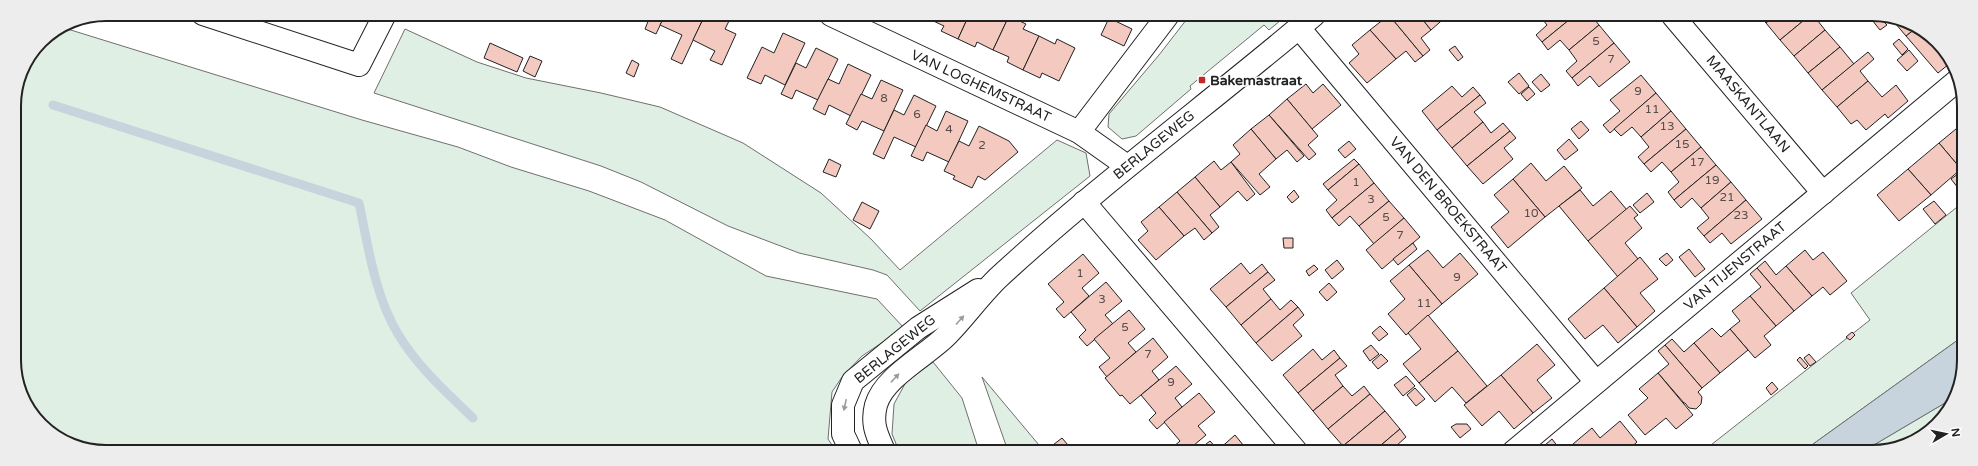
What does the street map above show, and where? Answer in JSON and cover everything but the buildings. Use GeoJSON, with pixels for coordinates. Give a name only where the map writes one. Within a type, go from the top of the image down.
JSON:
{"type":"FeatureCollection","features":[{"type":"Feature","properties":{"kind":"street"},"geometry":{"type":"LineString","coordinates":[[224,21],[359,65],[381,21]]}},
{"type":"Feature","properties":{"kind":"street","name":"VAN LOGHEMSTRAAT"},"geometry":{"type":"LineString","coordinates":[[844,21],[1079,132],[1127,166]]}},
{"type":"Feature","properties":{"kind":"street"},"geometry":{"type":"LineString","coordinates":[[1079,132],[1163,21]]}},
{"type":"Feature","properties":{"kind":"street","name":"MAASKANTLAAN"},"geometry":{"type":"LineString","coordinates":[[1677,21],[1823,193]]}},
{"type":"Feature","properties":{"kind":"street","name":"BERLAGEWEG"},"geometry":{"type":"LineString","coordinates":[[881,445],[874,428],[876,404],[888,386],[899,374],[946,336],[998,278],[1084,202],[1306,22]]}},
{"type":"Feature","properties":{"kind":"street","name":"VAN DEN BROEKSTRAAT"},"geometry":{"type":"LineString","coordinates":[[1306,22],[1596,382]]}},
{"type":"Feature","properties":{"kind":"street","name":"VAN TIJENSTRAAT"},"geometry":{"type":"LineString","coordinates":[[1521,445],[1953,84]]}},
{"type":"Feature","properties":{"kind":"street"},"geometry":{"type":"LineString","coordinates":[[1084,202],[1291,445]]}},
{"type":"Feature","properties":{"kind":"street","name":"BERLAGEWEG"},"geometry":{"type":"LineString","coordinates":[[848,445],[843,434],[844,405],[853,381],[932,317],[998,278]]}},
{"type":"Feature","properties":{"kind":"green space"},"geometry":{"type":"Polygon","coordinates":[[[1185,21],[1280,21],[1269,30],[1264,25],[1190,86],[1191,89],[1136,136],[1122,139],[1108,127],[1109,114],[1159,55],[1185,21]]]}},
{"type":"Feature","properties":{"kind":"green space"},"geometry":{"type":"Polygon","coordinates":[[[69,29],[362,120],[458,147],[511,167],[589,191],[665,220],[766,276],[877,299],[904,328],[862,356],[842,377],[832,392],[828,439],[832,445],[100,445],[73,439],[54,427],[35,407],[26,387],[21,366],[21,100],[27,73],[32,63],[42,50],[59,35],[69,29]]]}},
{"type":"Feature","properties":{"kind":"green space"},"geometry":{"type":"Polygon","coordinates":[[[405,29],[477,62],[526,78],[601,93],[660,107],[743,143],[821,193],[871,239],[900,270],[1057,140],[1086,153],[1090,176],[920,311],[887,275],[873,270],[799,253],[728,226],[641,182],[601,166],[374,93],[405,29]]]}},
{"type":"Feature","properties":{"kind":"green space"},"geometry":{"type":"Polygon","coordinates":[[[1957,207],[1957,341],[1812,445],[1711,445],[1870,320],[1851,293],[1957,207]]]}},
{"type":"Feature","properties":{"kind":"green space"},"geometry":{"type":"Polygon","coordinates":[[[933,362],[962,398],[977,445],[897,445],[892,434],[894,404],[906,382],[933,362]]]}},
{"type":"Feature","properties":{"kind":"green space"},"geometry":{"type":"Polygon","coordinates":[[[982,377],[1039,445],[1006,445],[982,377]]]}},
{"type":"Feature","properties":{"kind":"green space"},"geometry":{"type":"Polygon","coordinates":[[[1946,402],[1938,414],[1926,414],[1946,402]]]}},
{"type":"Feature","properties":{"kind":"green space"},"geometry":{"type":"Polygon","coordinates":[[[1926,414],[1926,426],[1915,434],[1905,439],[1874,445],[1926,414]]]}},
{"type":"Feature","properties":{"kind":"shaded area"},"geometry":{"type":"Polygon","coordinates":[[[1957,341],[1957,366],[1946,402],[1874,445],[1812,445],[1957,341]]]}},
{"type":"Feature","properties":{"kind":"waterway"},"geometry":{"type":"LineString","coordinates":[[53,105],[359,203],[373,270],[383,304],[390,319],[406,346],[423,368],[473,418]]}},
{"type":"Feature","properties":{"kind":"place","name":"Bakemastraat"},"geometry":{"type":"Point","coordinates":[1202,80]}}]}
